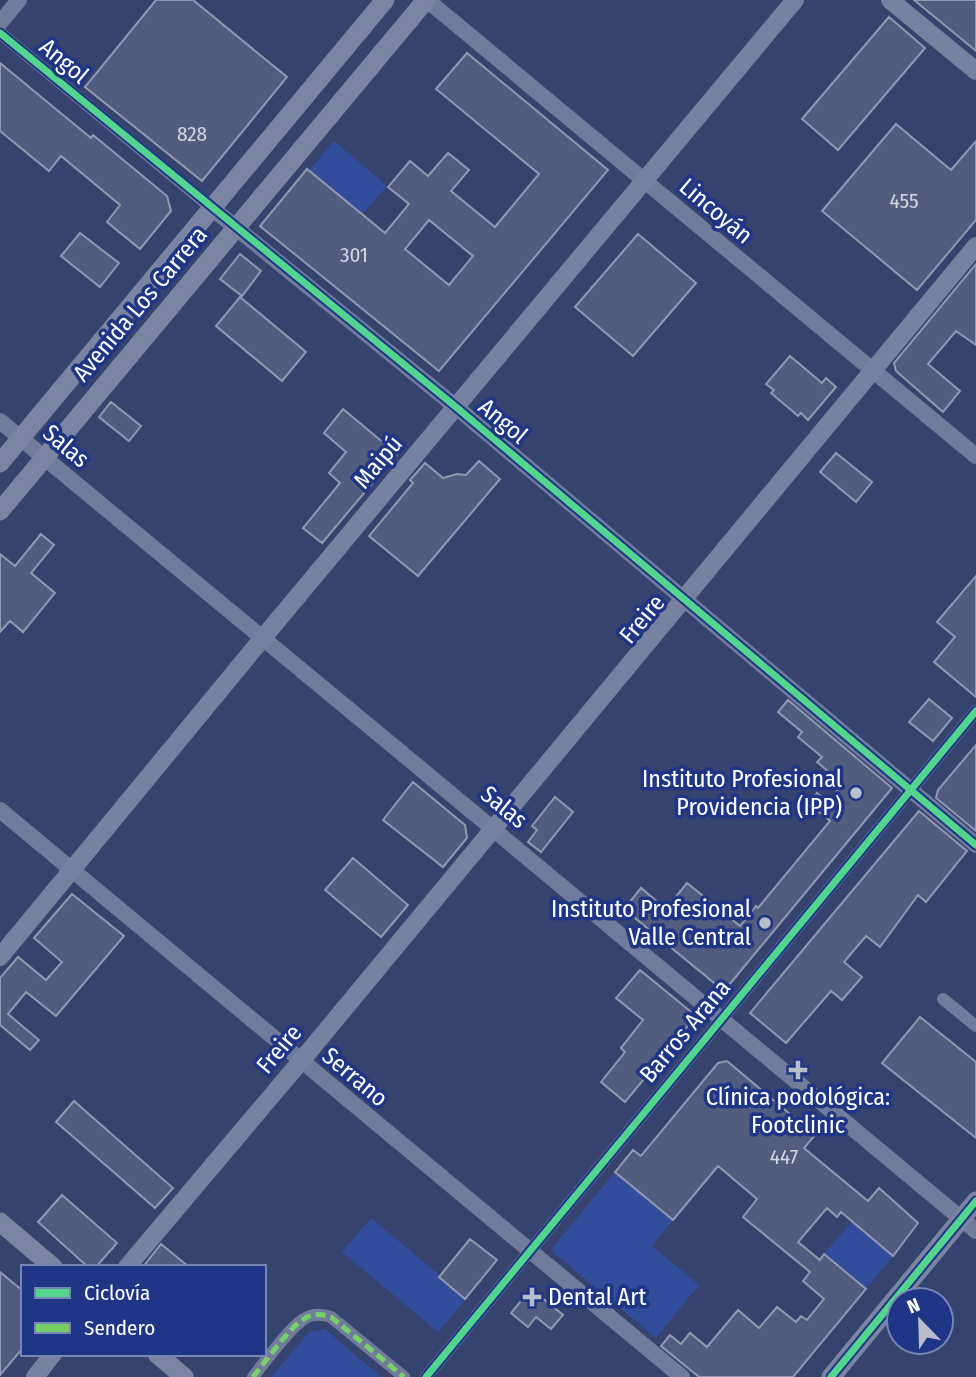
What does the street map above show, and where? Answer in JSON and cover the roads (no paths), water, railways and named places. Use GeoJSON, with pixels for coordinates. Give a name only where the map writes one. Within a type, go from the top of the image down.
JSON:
{"type":"FeatureCollection","features":[{"type":"Feature","properties":{"kind":"main road","name":"Avenida Los Carrera"},"geometry":{"type":"LineString","coordinates":[[0,463],[385,0]]}},
{"type":"Feature","properties":{"kind":"main road","name":"Avenida Los Carrera"},"geometry":{"type":"LineString","coordinates":[[0,511],[427,0]]}},
{"type":"Feature","properties":{"kind":"main road","name":"Maipú"},"geometry":{"type":"LineString","coordinates":[[0,957],[795,0]]}},
{"type":"Feature","properties":{"kind":"main road"},"geometry":{"type":"LineString","coordinates":[[891,0],[976,71]]}},
{"type":"Feature","properties":{"kind":"main road","name":"Freire"},"geometry":{"type":"LineString","coordinates":[[129,1265],[976,246]]}},
{"type":"Feature","properties":{"kind":"main road"},"geometry":{"type":"LineString","coordinates":[[831,1377],[969,1225],[976,1201]]}},
{"type":"Feature","properties":{"kind":"main road"},"geometry":{"type":"LineString","coordinates":[[0,1222],[51,1265]]}},
{"type":"Feature","properties":{"kind":"main road"},"geometry":{"type":"LineString","coordinates":[[35,1377],[52,1356]]}},
{"type":"Feature","properties":{"kind":"main road"},"geometry":{"type":"LineString","coordinates":[[159,1356],[184,1377]]}},
{"type":"Feature","properties":{"kind":"street"},"geometry":{"type":"LineString","coordinates":[[0,23],[19,0]]}},
{"type":"Feature","properties":{"kind":"street","name":"Lincoyán"},"geometry":{"type":"LineString","coordinates":[[427,0],[976,456]]}},
{"type":"Feature","properties":{"kind":"street","name":"Angol"},"geometry":{"type":"LineString","coordinates":[[0,33],[456,407],[976,845]]}},
{"type":"Feature","properties":{"kind":"street","name":"Salas"},"geometry":{"type":"LineString","coordinates":[[0,421],[494,828],[969,1225]]}},
{"type":"Feature","properties":{"kind":"street","name":"Barros Arana"},"geometry":{"type":"LineString","coordinates":[[426,1377],[976,711]]}},
{"type":"Feature","properties":{"kind":"street","name":"Serrano"},"geometry":{"type":"LineString","coordinates":[[0,810],[682,1377]]}},
{"type":"Feature","properties":{"kind":"street"},"geometry":{"type":"LineString","coordinates":[[943,999],[976,1025]]}},
{"type":"Feature","properties":{"kind":"street"},"geometry":{"type":"LineString","coordinates":[[253,1377],[300,1321],[312,1315],[323,1314],[331,1317],[404,1377]]}},
{"type":"Feature","properties":{"kind":"place","name":"Instituto Profesional Providencia (IPP)"},"geometry":{"type":"Point","coordinates":[856,793]}},
{"type":"Feature","properties":{"kind":"place","name":"Instituto Profesional Valle Central"},"geometry":{"type":"Point","coordinates":[765,923]}},
{"type":"Feature","properties":{"kind":"place","name":"Clínica podológica: Footclinic"},"geometry":{"type":"Point","coordinates":[798,1070]}},
{"type":"Feature","properties":{"kind":"place","name":"Dental Art"},"geometry":{"type":"Point","coordinates":[532,1297]}}]}
